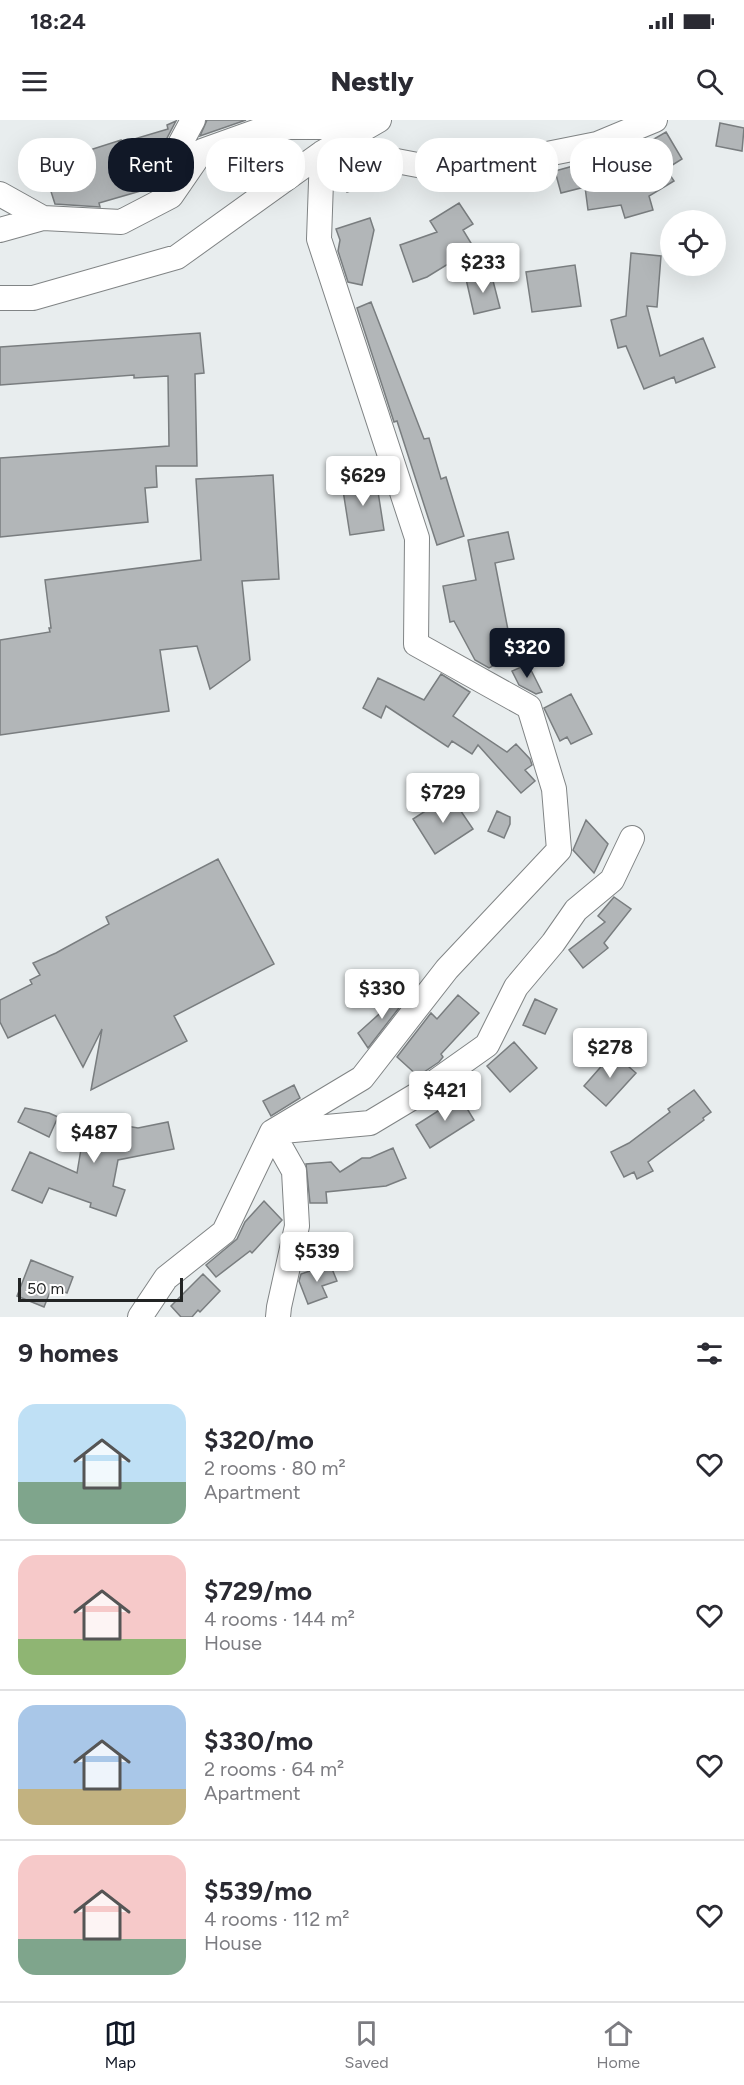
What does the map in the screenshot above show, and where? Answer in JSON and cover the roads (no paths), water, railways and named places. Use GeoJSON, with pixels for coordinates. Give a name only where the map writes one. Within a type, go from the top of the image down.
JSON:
{"type":"FeatureCollection","features":[{"type":"Feature","properties":{"kind":"street"},"geometry":{"type":"LineString","coordinates":[[183,138],[193,120]]}},
{"type":"Feature","properties":{"kind":"street"},"geometry":{"type":"LineString","coordinates":[[366,128],[386,159],[450,171],[597,144],[655,120]]}},
{"type":"Feature","properties":{"kind":"street"},"geometry":{"type":"LineString","coordinates":[[194,163],[202,151],[269,127],[366,128]]}},
{"type":"Feature","properties":{"kind":"street"},"geometry":{"type":"LineString","coordinates":[[348,138],[366,128]]}},
{"type":"Feature","properties":{"kind":"street"},"geometry":{"type":"LineString","coordinates":[[0,298],[33,298],[177,256],[317,157]]}},
{"type":"Feature","properties":{"kind":"street"},"geometry":{"type":"LineString","coordinates":[[0,230],[43,218],[121,222],[171,196],[174,192]]}},
{"type":"Feature","properties":{"kind":"street"},"geometry":{"type":"LineString","coordinates":[[140,1317],[166,1278],[224,1232],[272,1132],[362,1078],[447,969],[559,850],[554,789],[529,707],[416,644],[417,538],[319,239],[321,192]]}},
{"type":"Feature","properties":{"kind":"street"},"geometry":{"type":"LineString","coordinates":[[0,194],[43,218]]}},
{"type":"Feature","properties":{"kind":"street"},"geometry":{"type":"LineString","coordinates":[[272,1132],[370,1123],[415,1096],[487,1045],[516,987],[553,943],[576,910],[612,880],[632,838]]}},
{"type":"Feature","properties":{"kind":"street"},"geometry":{"type":"LineString","coordinates":[[272,1132],[294,1171],[297,1226],[278,1317]]}}]}
